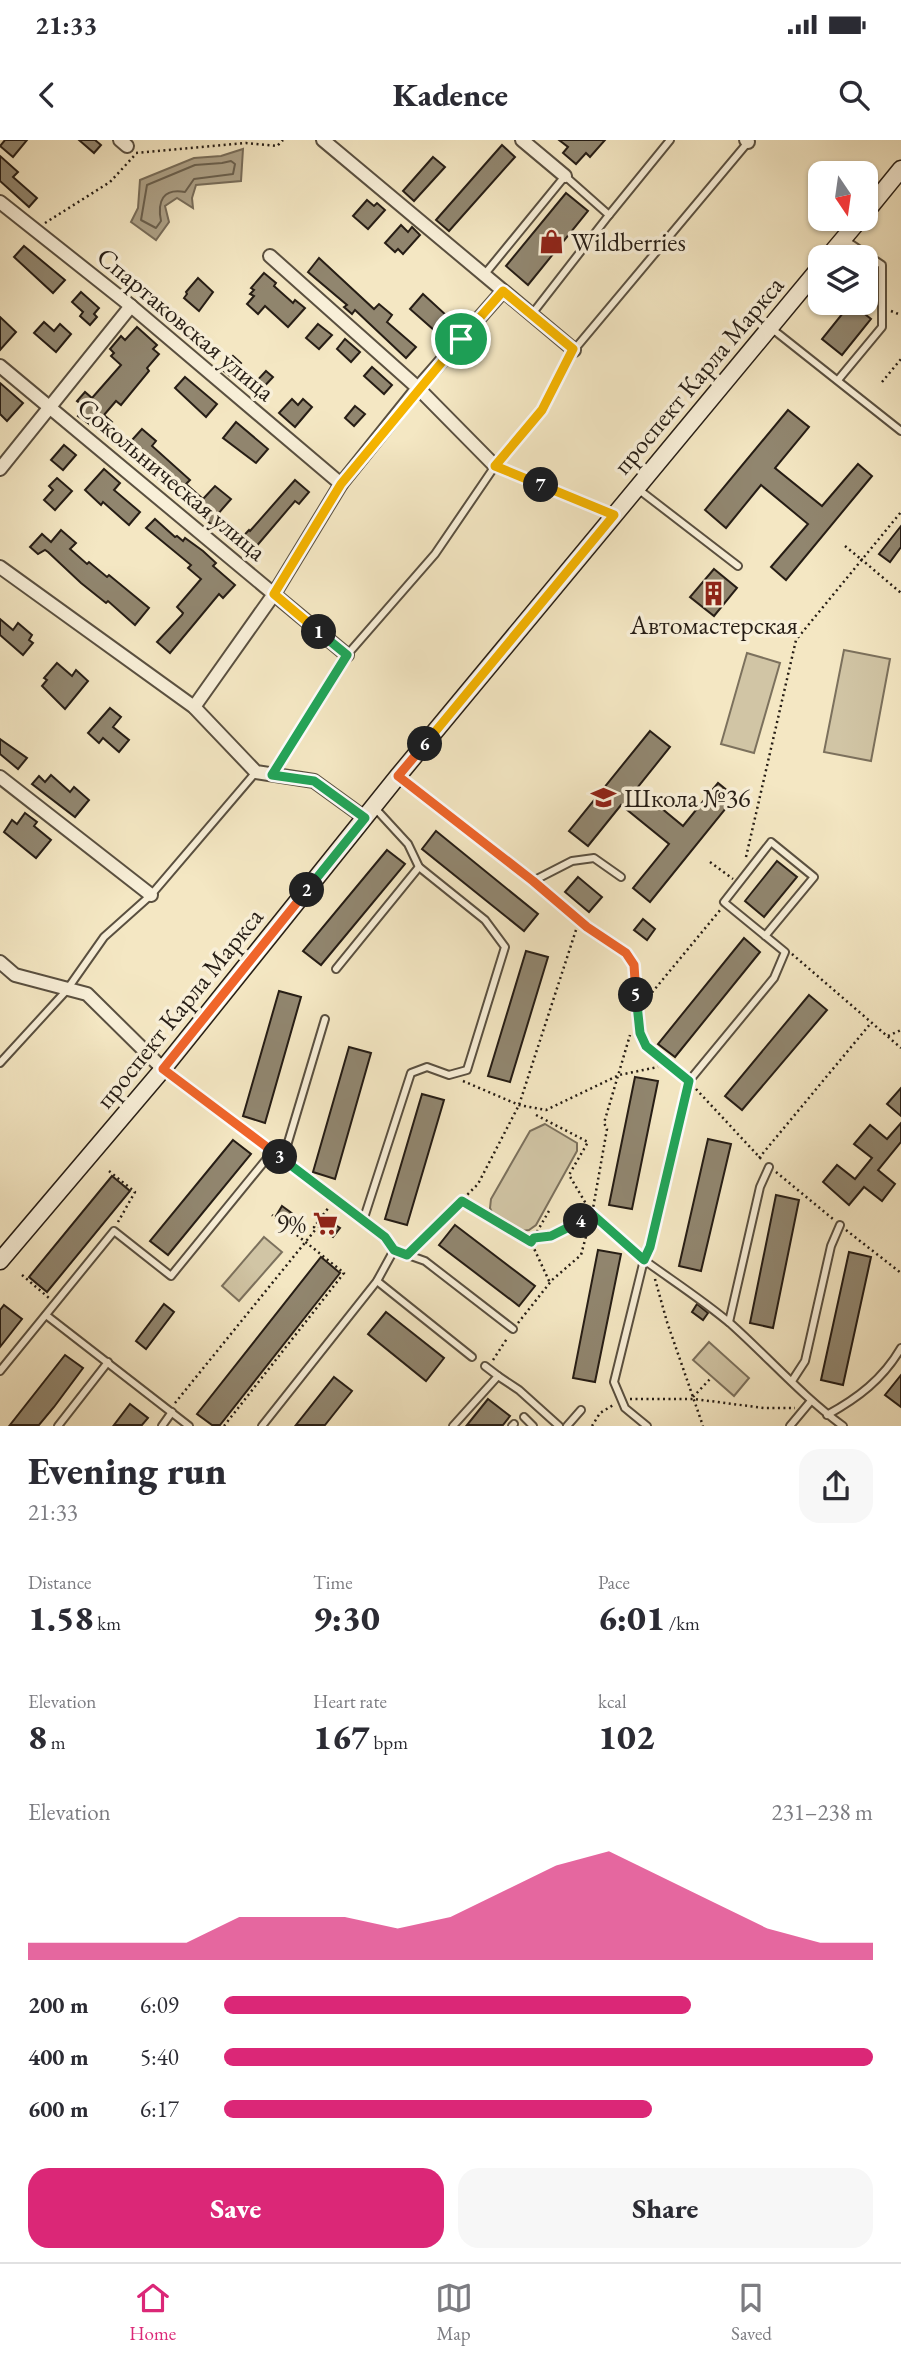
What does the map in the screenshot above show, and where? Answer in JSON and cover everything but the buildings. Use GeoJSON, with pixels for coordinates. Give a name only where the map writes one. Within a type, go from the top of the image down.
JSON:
{"type":"FeatureCollection","features":[{"type":"Feature","properties":{"kind":"street"},"geometry":{"type":"LineString","coordinates":[[323,140],[573,349]]}},
{"type":"Feature","properties":{"kind":"street"},"geometry":{"type":"LineString","coordinates":[[522,140],[565,176]]}},
{"type":"Feature","properties":{"kind":"street"},"geometry":{"type":"LineString","coordinates":[[878,197],[901,169]]}},
{"type":"Feature","properties":{"kind":"street","name":"Спартаковская улица"},"geometry":{"type":"LineString","coordinates":[[0,202],[131,306],[341,484]]}},
{"type":"Feature","properties":{"kind":"street"},"geometry":{"type":"LineString","coordinates":[[839,245],[850,231]]}},
{"type":"Feature","properties":{"kind":"street"},"geometry":{"type":"LineString","coordinates":[[270,257],[418,388],[495,466]]}},
{"type":"Feature","properties":{"kind":"street","name":"проспект Карла Маркса"},"geometry":{"type":"LineString","coordinates":[[0,1261],[163,1069],[398,776],[808,281]]}},
{"type":"Feature","properties":{"kind":"street"},"geometry":{"type":"LineString","coordinates":[[194,707],[274,594],[341,484],[418,388],[503,291]]}},
{"type":"Feature","properties":{"kind":"street"},"geometry":{"type":"LineString","coordinates":[[0,469],[131,306]]}},
{"type":"Feature","properties":{"kind":"street","name":"Сокольническая улица"},"geometry":{"type":"LineString","coordinates":[[0,366],[347,655]]}},
{"type":"Feature","properties":{"kind":"street"},"geometry":{"type":"LineString","coordinates":[[0,567],[194,707],[256,772],[314,781],[369,812]]}},
{"type":"Feature","properties":{"kind":"street"},"geometry":{"type":"LineString","coordinates":[[0,777],[151,895]]}},
{"type":"Feature","properties":{"kind":"street"},"geometry":{"type":"LineString","coordinates":[[0,962],[15,975],[87,995],[163,1069]]}},
{"type":"Feature","properties":{"kind":"lane"},"geometry":{"type":"LineString","coordinates":[[532,314],[670,140]]}},
{"type":"Feature","properties":{"kind":"lane"},"geometry":{"type":"LineString","coordinates":[[272,775],[347,655],[435,554],[495,466],[542,410],[573,349],[748,141]]}},
{"type":"Feature","properties":{"kind":"lane"},"geometry":{"type":"LineString","coordinates":[[484,275],[565,176],[609,215]]}},
{"type":"Feature","properties":{"kind":"lane"},"geometry":{"type":"LineString","coordinates":[[838,380],[882,327],[882,265],[844,239]]}},
{"type":"Feature","properties":{"kind":"lane"},"geometry":{"type":"LineString","coordinates":[[769,327],[901,430]]}},
{"type":"Feature","properties":{"kind":"lane"},"geometry":{"type":"LineString","coordinates":[[495,466],[614,515]]}},
{"type":"Feature","properties":{"kind":"lane"},"geometry":{"type":"LineString","coordinates":[[637,488],[737,566]]}},
{"type":"Feature","properties":{"kind":"lane"},"geometry":{"type":"LineString","coordinates":[[0,1063],[66,991],[104,937],[151,895],[256,772]]}},
{"type":"Feature","properties":{"kind":"lane"},"geometry":{"type":"LineString","coordinates":[[398,776],[579,920],[626,953],[634,965],[640,1033],[646,1046],[689,1081]]}},
{"type":"Feature","properties":{"kind":"lane"},"geometry":{"type":"LineString","coordinates":[[363,1221],[411,1073],[427,1068],[449,1075],[467,1070],[505,947],[485,920],[419,867],[408,844],[369,812]]}},
{"type":"Feature","properties":{"kind":"lane"},"geometry":{"type":"LineString","coordinates":[[647,1426],[625,1408],[614,1382],[644,1260],[650,1247],[689,1081],[774,978],[785,952],[765,936],[725,903],[771,842],[814,877],[765,936]]}},
{"type":"Feature","properties":{"kind":"lane"},"geometry":{"type":"LineString","coordinates":[[533,881],[572,861],[594,858],[621,877]]}},
{"type":"Feature","properties":{"kind":"lane"},"geometry":{"type":"LineString","coordinates":[[336,969],[419,867]]}},
{"type":"Feature","properties":{"kind":"lane"},"geometry":{"type":"LineString","coordinates":[[284,1159],[325,1019]]}},
{"type":"Feature","properties":{"kind":"lane"},"geometry":{"type":"LineString","coordinates":[[163,1069],[385,1237],[394,1250],[425,1261],[513,1329]]}},
{"type":"Feature","properties":{"kind":"lane"},"geometry":{"type":"LineString","coordinates":[[0,1371],[114,1231],[171,1276],[273,1151]]}},
{"type":"Feature","properties":{"kind":"lane"},"geometry":{"type":"LineString","coordinates":[[729,1322],[760,1187],[769,1167]]}},
{"type":"Feature","properties":{"kind":"lane"},"geometry":{"type":"LineString","coordinates":[[792,1381],[805,1361],[831,1246],[840,1226]]}},
{"type":"Feature","properties":{"kind":"lane"},"geometry":{"type":"LineString","coordinates":[[262,1426],[377,1281],[394,1250]]}},
{"type":"Feature","properties":{"kind":"lane"},"geometry":{"type":"LineString","coordinates":[[644,1260],[729,1322],[792,1381],[810,1402],[843,1426]]}},
{"type":"Feature","properties":{"kind":"lane"},"geometry":{"type":"LineString","coordinates":[[377,1281],[472,1357]]}},
{"type":"Feature","properties":{"kind":"lane"},"geometry":{"type":"LineString","coordinates":[[46,1315],[189,1426]]}},
{"type":"Feature","properties":{"kind":"lane"},"geometry":{"type":"LineString","coordinates":[[827,1415],[849,1403],[878,1380],[901,1348]]}},
{"type":"Feature","properties":{"kind":"lane"},"geometry":{"type":"LineString","coordinates":[[58,1426],[108,1362]]}},
{"type":"Feature","properties":{"kind":"lane"},"geometry":{"type":"LineString","coordinates":[[485,1366],[519,1390],[559,1426]]}},
{"type":"Feature","properties":{"kind":"lane"},"geometry":{"type":"LineString","coordinates":[[453,1426],[498,1376]]}},
{"type":"Feature","properties":{"kind":"lane"},"geometry":{"type":"LineString","coordinates":[[790,1426],[810,1402]]}},
{"type":"Feature","properties":{"kind":"lane"},"geometry":{"type":"LineString","coordinates":[[567,1426],[581,1410]]}},
{"type":"Feature","properties":{"kind":"lane"},"geometry":{"type":"LineString","coordinates":[[162,1426],[172,1412]]}},
{"type":"Feature","properties":{"kind":"lane"},"geometry":{"type":"LineString","coordinates":[[524,1417],[533,1426]]}},
{"type":"Feature","properties":{"kind":"path"},"geometry":{"type":"LineString","coordinates":[[35,230],[110,181],[128,147],[246,143],[277,146],[283,140]]}},
{"type":"Feature","properties":{"kind":"path"},"geometry":{"type":"LineString","coordinates":[[882,382],[901,359]]}},
{"type":"Feature","properties":{"kind":"path"},"geometry":{"type":"LineString","coordinates":[[710,862],[739,882],[796,640],[901,512]]}},
{"type":"Feature","properties":{"kind":"path"},"geometry":{"type":"LineString","coordinates":[[845,546],[901,593]]}},
{"type":"Feature","properties":{"kind":"path"},"geometry":{"type":"LineString","coordinates":[[638,1010],[725,903]]}},
{"type":"Feature","properties":{"kind":"path"},"geometry":{"type":"LineString","coordinates":[[407,1255],[478,1184],[519,1105],[579,920]]}},
{"type":"Feature","properties":{"kind":"path"},"geometry":{"type":"LineString","coordinates":[[785,952],[796,955],[901,1048]]}},
{"type":"Feature","properties":{"kind":"path"},"geometry":{"type":"LineString","coordinates":[[759,1158],[871,1023]]}},
{"type":"Feature","properties":{"kind":"path"},"geometry":{"type":"LineString","coordinates":[[887,1036],[901,1030]]}},
{"type":"Feature","properties":{"kind":"path"},"geometry":{"type":"LineString","coordinates":[[462,1201],[531,1242],[551,1282],[581,1255],[592,1215],[607,1129],[604,1123],[630,1036]]}},
{"type":"Feature","properties":{"kind":"path"},"geometry":{"type":"LineString","coordinates":[[449,1075],[519,1105],[546,1110],[619,1075],[668,1064]]}},
{"type":"Feature","properties":{"kind":"path"},"geometry":{"type":"LineString","coordinates":[[689,1081],[759,1158],[901,1273]]}},
{"type":"Feature","properties":{"kind":"path"},"geometry":{"type":"LineString","coordinates":[[536,1115],[588,1142],[569,1175],[592,1215],[644,1260]]}},
{"type":"Feature","properties":{"kind":"path"},"geometry":{"type":"LineString","coordinates":[[109,1171],[135,1192],[114,1231]]}},
{"type":"Feature","properties":{"kind":"path"},"geometry":{"type":"LineString","coordinates":[[177,1401],[306,1242],[335,1199]]}},
{"type":"Feature","properties":{"kind":"path"},"geometry":{"type":"LineString","coordinates":[[531,1242],[549,1211]]}},
{"type":"Feature","properties":{"kind":"path"},"geometry":{"type":"LineString","coordinates":[[224,1426],[344,1273],[272,1215]]}},
{"type":"Feature","properties":{"kind":"path"},"geometry":{"type":"LineString","coordinates":[[534,1238],[551,1236],[592,1215]]}},
{"type":"Feature","properties":{"kind":"path"},"geometry":{"type":"LineString","coordinates":[[651,1266],[703,1426]]}},
{"type":"Feature","properties":{"kind":"path"},"geometry":{"type":"LineString","coordinates":[[22,1275],[55,1303]]}},
{"type":"Feature","properties":{"kind":"path"},"geometry":{"type":"LineString","coordinates":[[694,1398],[710,1379]]}},
{"type":"Feature","properties":{"kind":"path"},"geometry":{"type":"LineString","coordinates":[[592,1426],[600,1413],[621,1399],[694,1398],[764,1408],[805,1408]]}},
{"type":"Feature","properties":{"kind":"shaded area"},"geometry":{"type":"Polygon","coordinates":[[[844,650],[890,659],[871,761],[824,752],[844,650]]]}},
{"type":"Feature","properties":{"kind":"shaded area"},"geometry":{"type":"Polygon","coordinates":[[[747,653],[780,663],[754,753],[721,744],[747,653]]]}},
{"type":"Feature","properties":{"kind":"shaded area"},"geometry":{"type":"Polygon","coordinates":[[[545,1124],[577,1143],[577,1151],[536,1225],[522,1231],[493,1215],[490,1208],[491,1199],[530,1131],[545,1124]]]}},
{"type":"Feature","properties":{"kind":"shaded area"},"geometry":{"type":"Polygon","coordinates":[[[264,1237],[282,1252],[239,1301],[222,1286],[264,1237]]]}},
{"type":"Feature","properties":{"kind":"shaded area"},"geometry":{"type":"Polygon","coordinates":[[[709,1342],[749,1378],[734,1396],[693,1360],[709,1342]]]}},
{"type":"Feature","properties":{"kind":"water"},"geometry":{"type":"Polygon","coordinates":[[[243,149],[241,181],[196,185],[192,198],[193,208],[177,198],[165,206],[169,222],[156,240],[131,222],[138,208],[140,180],[194,158],[221,156],[243,149]]]}},
{"type":"Feature","properties":{"kind":"place","name":"Wildberries"},"geometry":{"type":"Point","coordinates":[551,242]}},
{"type":"Feature","properties":{"kind":"place","name":"Автомастерская"},"geometry":{"type":"Point","coordinates":[714,593]}},
{"type":"Feature","properties":{"kind":"place","name":"Школа №36"},"geometry":{"type":"Point","coordinates":[604,798]}},
{"type":"Feature","properties":{"kind":"place","name":"9%"},"geometry":{"type":"Point","coordinates":[326,1224]}},
{"type":"Feature","properties":{"kind":"route"},"geometry":{"type":"LineString","coordinates":[[503,291],[573,349],[542,410],[495,466],[614,515],[398,776],[533,881],[587,927],[626,953],[634,965],[640,1033],[646,1046],[689,1081],[650,1247],[644,1260],[592,1214],[551,1236],[534,1238],[531,1242],[462,1201],[407,1255],[394,1250],[385,1237],[163,1069],[365,818],[314,781],[272,775],[347,655],[274,594],[341,484],[461,339],[503,291]]}}]}
